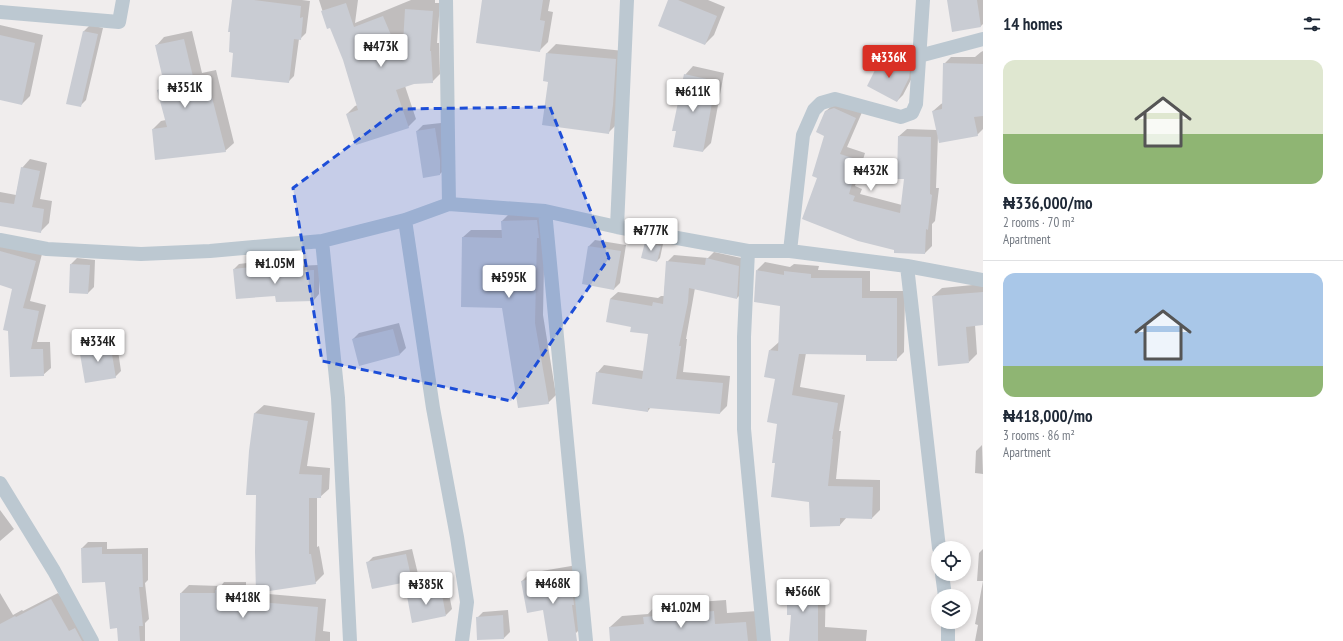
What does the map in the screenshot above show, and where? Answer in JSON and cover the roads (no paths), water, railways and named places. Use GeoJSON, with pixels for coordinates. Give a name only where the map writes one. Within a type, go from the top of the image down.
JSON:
{"type":"FeatureCollection","features":[{"type":"Feature","properties":{"kind":"street"},"geometry":{"type":"LineString","coordinates":[[0,12],[119,22],[123,0]]}},
{"type":"Feature","properties":{"kind":"street"},"geometry":{"type":"LineString","coordinates":[[446,0],[448,204]]}},
{"type":"Feature","properties":{"kind":"street"},"geometry":{"type":"LineString","coordinates":[[617,227],[627,0]]}},
{"type":"Feature","properties":{"kind":"street"},"geometry":{"type":"LineString","coordinates":[[790,251],[804,135],[814,110],[821,103],[835,99],[901,117],[912,113],[916,104],[923,0]]}},
{"type":"Feature","properties":{"kind":"street"},"geometry":{"type":"LineString","coordinates":[[919,56],[983,38]]}},
{"type":"Feature","properties":{"kind":"street"},"geometry":{"type":"LineString","coordinates":[[0,240],[47,249],[141,254],[210,251],[322,241],[405,220],[448,204],[545,211],[617,227],[748,251],[790,251],[907,266],[983,280]]}},
{"type":"Feature","properties":{"kind":"street"},"geometry":{"type":"LineString","coordinates":[[545,211],[586,641]]}},
{"type":"Feature","properties":{"kind":"street"},"geometry":{"type":"LineString","coordinates":[[405,220],[433,408],[467,602],[462,641]]}},
{"type":"Feature","properties":{"kind":"street"},"geometry":{"type":"LineString","coordinates":[[322,241],[338,398],[350,641]]}},
{"type":"Feature","properties":{"kind":"street"},"geometry":{"type":"LineString","coordinates":[[748,251],[744,337],[744,429],[764,641]]}},
{"type":"Feature","properties":{"kind":"street"},"geometry":{"type":"LineString","coordinates":[[907,266],[938,541]]}},
{"type":"Feature","properties":{"kind":"street"},"geometry":{"type":"LineString","coordinates":[[0,483],[54,571],[92,641]]}},
{"type":"Feature","properties":{"kind":"street"},"geometry":{"type":"LineString","coordinates":[[948,629],[948,641]]}}]}
